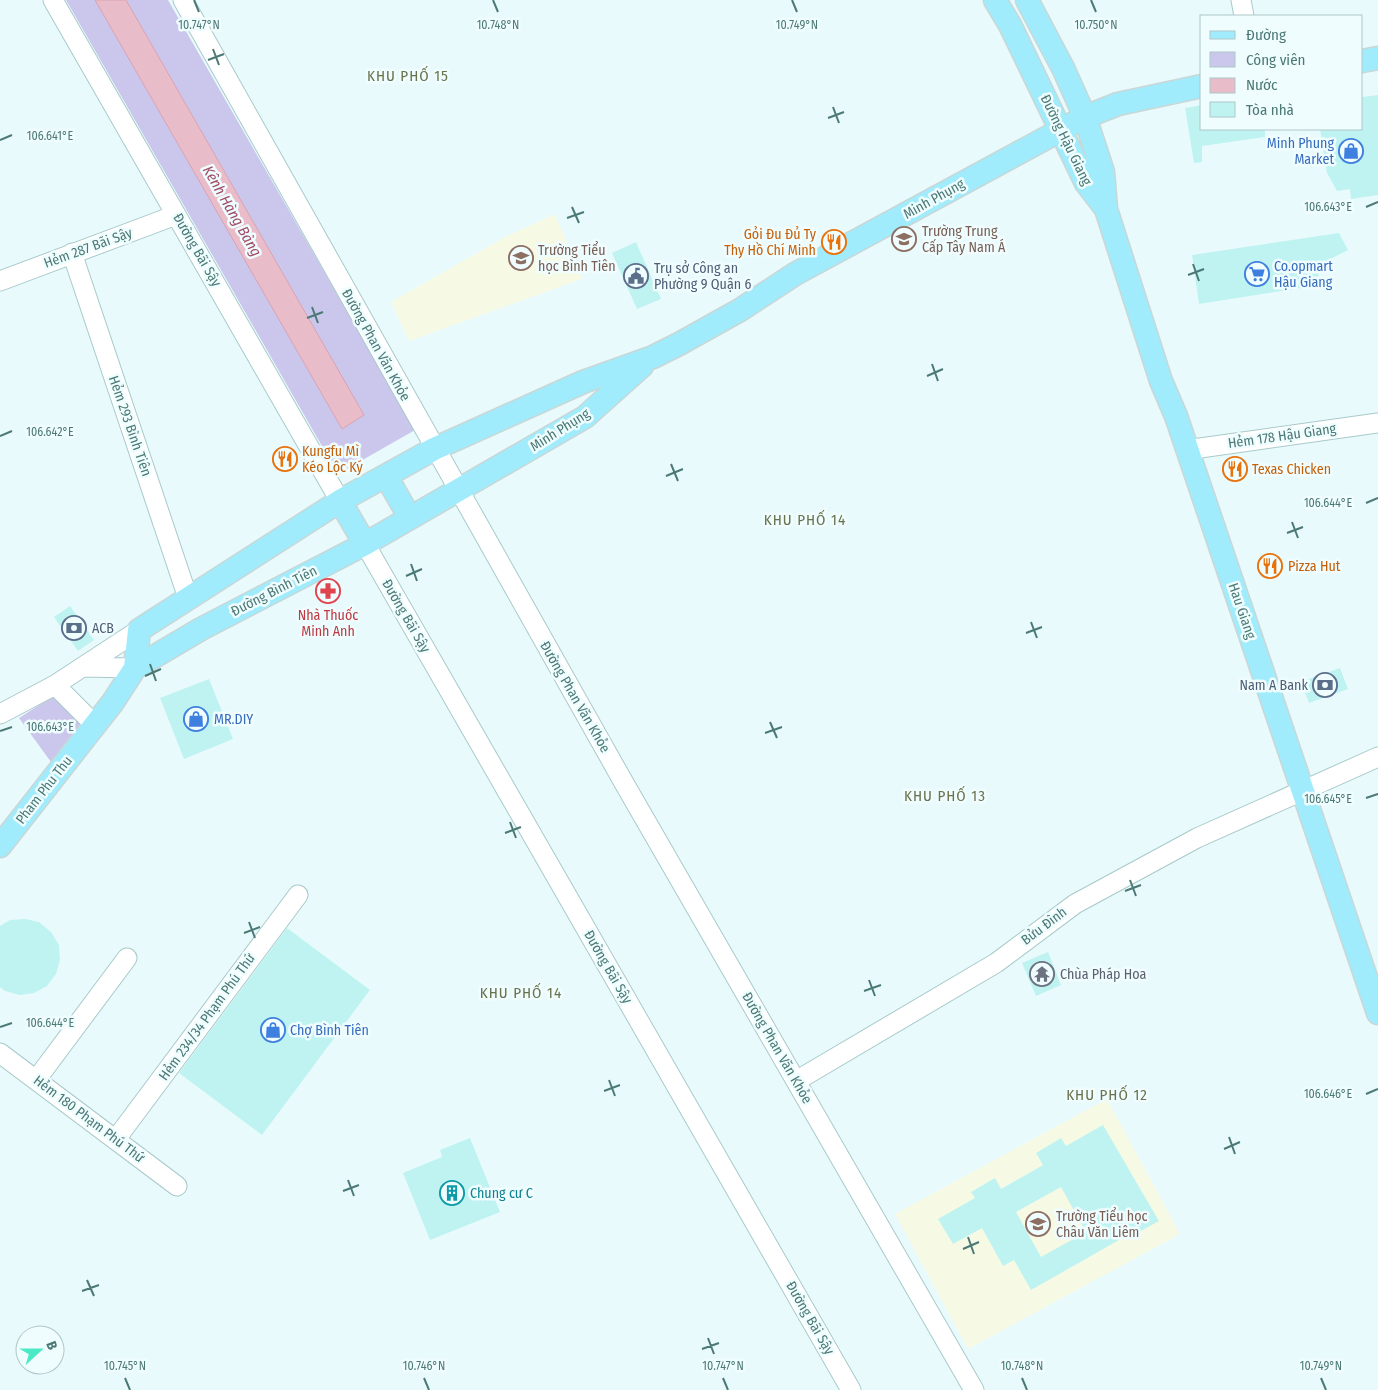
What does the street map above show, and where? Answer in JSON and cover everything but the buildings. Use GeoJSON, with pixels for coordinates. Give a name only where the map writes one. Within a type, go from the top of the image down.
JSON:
{"type":"FeatureCollection","features":[{"type":"Feature","properties":{"kind":"main road","name":"Đường Hậu Giang"},"geometry":{"type":"LineString","coordinates":[[994,0],[1010,25],[1086,183],[1106,210]]}},
{"type":"Feature","properties":{"kind":"main road","name":"Đường Hậu Giang"},"geometry":{"type":"LineString","coordinates":[[1027,0],[1063,68],[1085,117],[1103,172],[1106,210]]}},
{"type":"Feature","properties":{"kind":"main road"},"geometry":{"type":"LineString","coordinates":[[1363,61],[1378,58]]}},
{"type":"Feature","properties":{"kind":"main road","name":"Minh Phụng"},"geometry":{"type":"LineString","coordinates":[[434,449],[583,382],[653,357],[740,310],[795,274],[1085,117],[1118,104],[1200,86]]}},
{"type":"Feature","properties":{"kind":"main road","name":"Hau Giang"},"geometry":{"type":"LineString","coordinates":[[1106,210],[1161,381],[1176,416],[1378,1013]]}},
{"type":"Feature","properties":{"kind":"main road","name":"Minh Phụng"},"geometry":{"type":"LineString","coordinates":[[458,490],[585,417],[653,357]]}},
{"type":"Feature","properties":{"kind":"main road"},"geometry":{"type":"LineString","coordinates":[[139,630],[340,501],[434,449]]}},
{"type":"Feature","properties":{"kind":"main road"},"geometry":{"type":"LineString","coordinates":[[386,476],[410,518]]}},
{"type":"Feature","properties":{"kind":"main road","name":"Đường Bình Tiên"},"geometry":{"type":"LineString","coordinates":[[135,668],[201,629],[365,544],[458,490]]}},
{"type":"Feature","properties":{"kind":"main road"},"geometry":{"type":"LineString","coordinates":[[340,501],[365,544]]}},
{"type":"Feature","properties":{"kind":"main road","name":"Pham Phu Thu"},"geometry":{"type":"LineString","coordinates":[[0,846],[113,702],[135,668],[139,630]]}},
{"type":"Feature","properties":{"kind":"street","name":"Đường Bãi Sậy"},"geometry":{"type":"LineString","coordinates":[[53,0],[340,501]]}},
{"type":"Feature","properties":{"kind":"street","name":"Đường Phan Văn Khỏe"},"geometry":{"type":"LineString","coordinates":[[183,0],[434,449],[974,1390]]}},
{"type":"Feature","properties":{"kind":"street"},"geometry":{"type":"LineString","coordinates":[[1241,0],[1244,15]]}},
{"type":"Feature","properties":{"kind":"street","name":"Hẻm 287 Bãi Sậy"},"geometry":{"type":"LineString","coordinates":[[0,282],[176,215]]}},
{"type":"Feature","properties":{"kind":"street","name":"Hẻm 293 Bình Tiên"},"geometry":{"type":"LineString","coordinates":[[72,254],[188,598]]}},
{"type":"Feature","properties":{"kind":"street","name":"Hẻm 178 Hậu Giang"},"geometry":{"type":"LineString","coordinates":[[1186,450],[1378,423]]}},
{"type":"Feature","properties":{"kind":"street","name":"Đường Bãi Sậy"},"geometry":{"type":"LineString","coordinates":[[365,544],[851,1390]]}},
{"type":"Feature","properties":{"kind":"street"},"geometry":{"type":"LineString","coordinates":[[0,714],[55,685],[139,630]]}},
{"type":"Feature","properties":{"kind":"street"},"geometry":{"type":"LineString","coordinates":[[83,666],[135,668]]}},
{"type":"Feature","properties":{"kind":"street"},"geometry":{"type":"LineString","coordinates":[[55,685],[94,725]]}},
{"type":"Feature","properties":{"kind":"street","name":"Bửu Đình"},"geometry":{"type":"LineString","coordinates":[[796,1081],[996,963],[1075,904],[1197,838],[1378,757]]}},
{"type":"Feature","properties":{"kind":"street","name":"Hẻm 234/34 Phạm Phú Thứ"},"geometry":{"type":"LineString","coordinates":[[116,1140],[298,895]]}},
{"type":"Feature","properties":{"kind":"street"},"geometry":{"type":"LineString","coordinates":[[36,1080],[127,958]]}},
{"type":"Feature","properties":{"kind":"street","name":"Hẻm 180 Phạm Phú Thứ"},"geometry":{"type":"LineString","coordinates":[[0,1053],[177,1186]]}},
{"type":"Feature","properties":{"kind":"shaded area","name":"Trường Tiểu học Bình Tiên"},"geometry":{"type":"Polygon","coordinates":[[[555,214],[582,279],[409,341],[391,302],[505,237],[555,214]]]}},
{"type":"Feature","properties":{"kind":"shaded area","name":"Trường Tiểu học Châu Văn Liêm"},"geometry":{"type":"Polygon","coordinates":[[[1107,1099],[1180,1234],[968,1349],[895,1214],[1107,1099]]]}},
{"type":"Feature","properties":{"kind":"green space"},"geometry":{"type":"Polygon","coordinates":[[[66,0],[168,0],[415,430],[338,474],[66,0]]]}},
{"type":"Feature","properties":{"kind":"green space"},"geometry":{"type":"Polygon","coordinates":[[[52,697],[56,698],[80,720],[80,728],[51,762],[19,718],[52,697]]]}},
{"type":"Feature","properties":{"kind":"water","name":"Kênh Hàng Bàng"},"geometry":{"type":"Polygon","coordinates":[[[95,0],[126,0],[364,415],[342,429],[95,0]]]}},
{"type":"Feature","properties":{"kind":"place","name":"Minh Phung Market"},"geometry":{"type":"Point","coordinates":[1351,151]}},
{"type":"Feature","properties":{"kind":"place","name":"Trường Trung Cấp Tây Nam Á"},"geometry":{"type":"Point","coordinates":[904,239]}},
{"type":"Feature","properties":{"kind":"place","name":"Gỏi Đu Đủ Ty Thy Hồ Chí Minh"},"geometry":{"type":"Point","coordinates":[834,242]}},
{"type":"Feature","properties":{"kind":"place","name":"Trường Tiểu học Bình Tiên"},"geometry":{"type":"Point","coordinates":[521,258]}},
{"type":"Feature","properties":{"kind":"place","name":"Co.opmart Hậu Giang"},"geometry":{"type":"Point","coordinates":[1257,274]}},
{"type":"Feature","properties":{"kind":"place","name":"Trụ sở Công an Phường 9 Quận 6"},"geometry":{"type":"Point","coordinates":[636,276]}},
{"type":"Feature","properties":{"kind":"place","name":"Kungfu Mì Kéo Lộc Ký"},"geometry":{"type":"Point","coordinates":[285,459]}},
{"type":"Feature","properties":{"kind":"place","name":"Texas Chicken"},"geometry":{"type":"Point","coordinates":[1235,469]}},
{"type":"Feature","properties":{"kind":"place","name":"Pizza Hut"},"geometry":{"type":"Point","coordinates":[1270,566]}},
{"type":"Feature","properties":{"kind":"place","name":"Nhà Thuốc Minh Anh"},"geometry":{"type":"Point","coordinates":[328,591]}},
{"type":"Feature","properties":{"kind":"place","name":"ACB"},"geometry":{"type":"Point","coordinates":[74,628]}},
{"type":"Feature","properties":{"kind":"place","name":"Nam A Bank"},"geometry":{"type":"Point","coordinates":[1325,685]}},
{"type":"Feature","properties":{"kind":"place","name":"MR.DIY"},"geometry":{"type":"Point","coordinates":[196,719]}},
{"type":"Feature","properties":{"kind":"place","name":"Chùa Pháp Hoa"},"geometry":{"type":"Point","coordinates":[1042,974]}},
{"type":"Feature","properties":{"kind":"place","name":"Chợ Bình Tiên"},"geometry":{"type":"Point","coordinates":[273,1030]}},
{"type":"Feature","properties":{"kind":"place","name":"Chung cư C"},"geometry":{"type":"Point","coordinates":[452,1193]}},
{"type":"Feature","properties":{"kind":"place","name":"Trường Tiểu học Châu Văn Liêm"},"geometry":{"type":"Point","coordinates":[1038,1224]}},
{"type":"Feature","properties":{"kind":"district","name":"KHU PHỐ 15"},"geometry":{"type":"Point","coordinates":[408,76]}},
{"type":"Feature","properties":{"kind":"district","name":"KHU PHỐ 14"},"geometry":{"type":"Point","coordinates":[805,520]}},
{"type":"Feature","properties":{"kind":"district","name":"KHU PHỐ 13"},"geometry":{"type":"Point","coordinates":[945,796]}},
{"type":"Feature","properties":{"kind":"district","name":"KHU PHỐ 14"},"geometry":{"type":"Point","coordinates":[521,993]}},
{"type":"Feature","properties":{"kind":"district","name":"KHU PHỐ 12"},"geometry":{"type":"Point","coordinates":[1107,1095]}}]}
